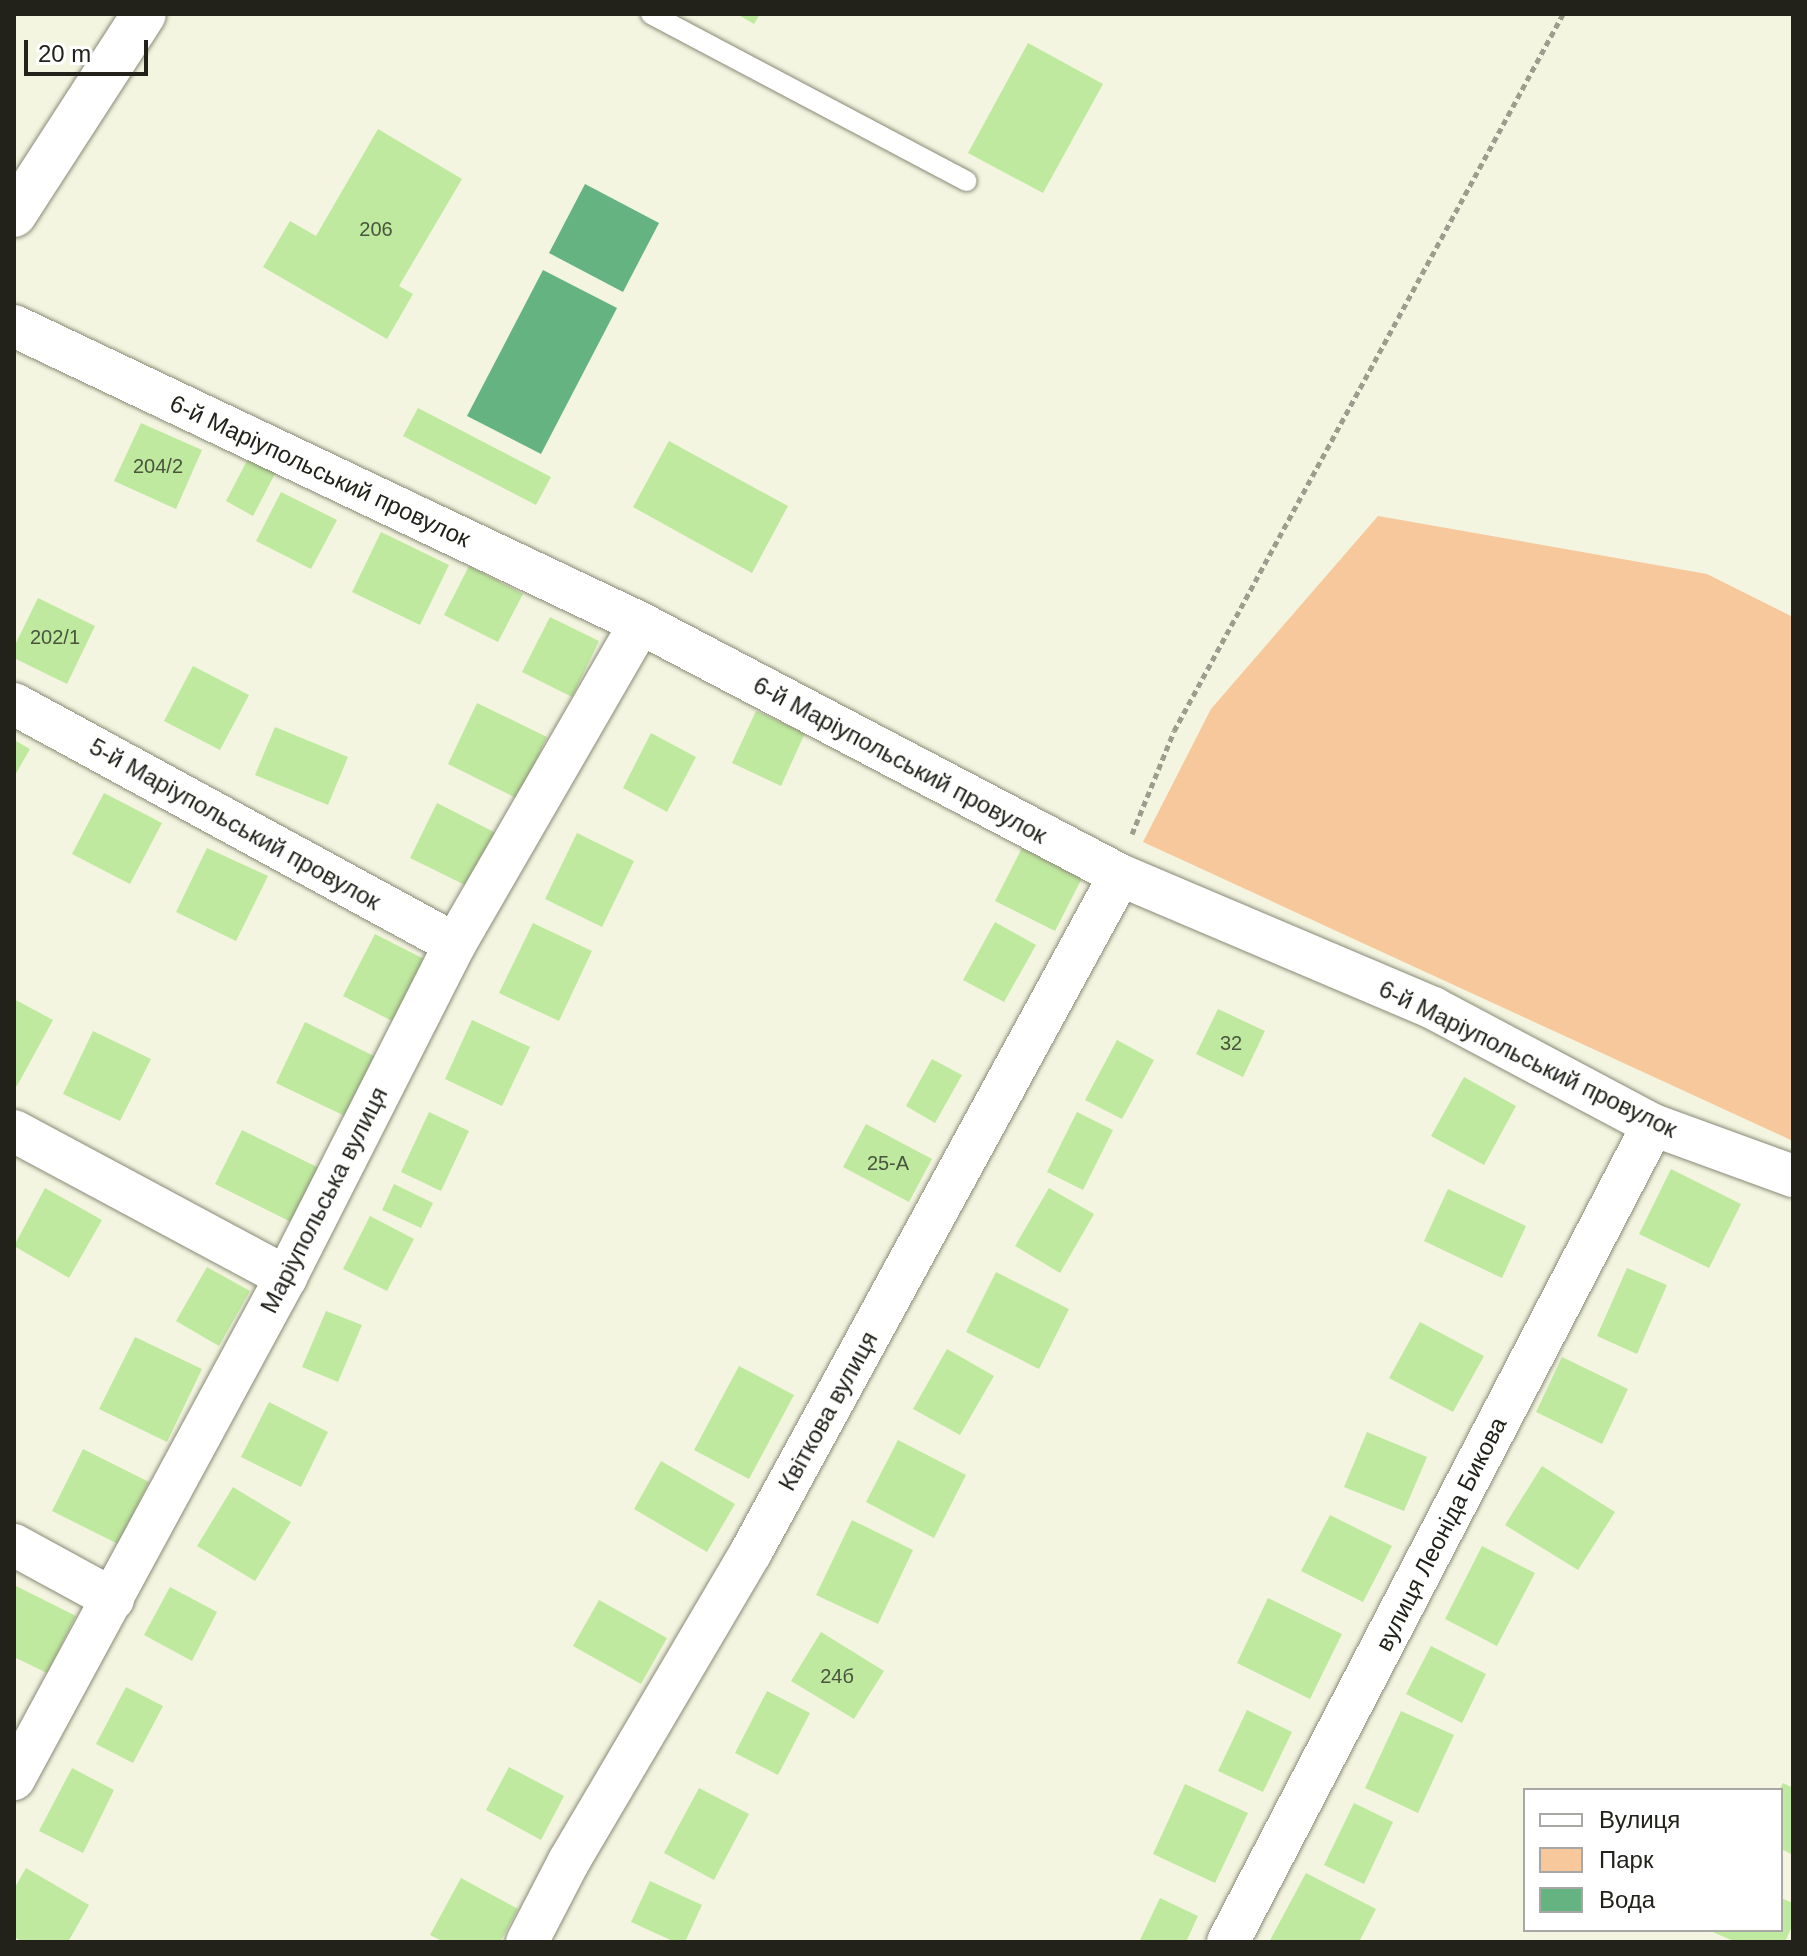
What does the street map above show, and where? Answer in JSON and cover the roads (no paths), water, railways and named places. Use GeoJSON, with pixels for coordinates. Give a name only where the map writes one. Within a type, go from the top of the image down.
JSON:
{"type":"FeatureCollection","features":[{"type":"Feature","properties":{"kind":"main road"},"geometry":{"type":"LineString","coordinates":[[17,204],[144,14]]}},
{"type":"Feature","properties":{"kind":"street","name":"6-й Маріупольський провулок"},"geometry":{"type":"LineString","coordinates":[[14,326],[640,623],[1120,875],[1433,1008],[1653,1125],[1793,1176]]}},
{"type":"Feature","properties":{"kind":"street","name":"Маріупольська вулиця"},"geometry":{"type":"LineString","coordinates":[[14,1779],[286,1277],[455,944],[640,623]]}},
{"type":"Feature","properties":{"kind":"street","name":"5-й Маріупольський провулок"},"geometry":{"type":"LineString","coordinates":[[14,704],[455,944]]}},
{"type":"Feature","properties":{"kind":"street","name":"Квіткова вулиця"},"geometry":{"type":"LineString","coordinates":[[527,1942],[569,1861],[751,1552],[1120,875]]}},
{"type":"Feature","properties":{"kind":"street","name":"вулиця Леоніда Бикова"},"geometry":{"type":"LineString","coordinates":[[1228,1942],[1653,1125]]}},
{"type":"Feature","properties":{"kind":"street"},"geometry":{"type":"LineString","coordinates":[[14,1131],[286,1277]]}},
{"type":"Feature","properties":{"kind":"street"},"geometry":{"type":"LineString","coordinates":[[14,1545],[113,1599]]}},
{"type":"Feature","properties":{"kind":"lane"},"geometry":{"type":"LineString","coordinates":[[651,14],[967,181]]}},
{"type":"Feature","properties":{"kind":"water"},"geometry":{"type":"Polygon","coordinates":[[[585,184],[659,223],[623,292],[549,253],[585,184]]]}},
{"type":"Feature","properties":{"kind":"water"},"geometry":{"type":"Polygon","coordinates":[[[543,270],[617,308],[541,454],[467,416],[543,270]]]}}]}
